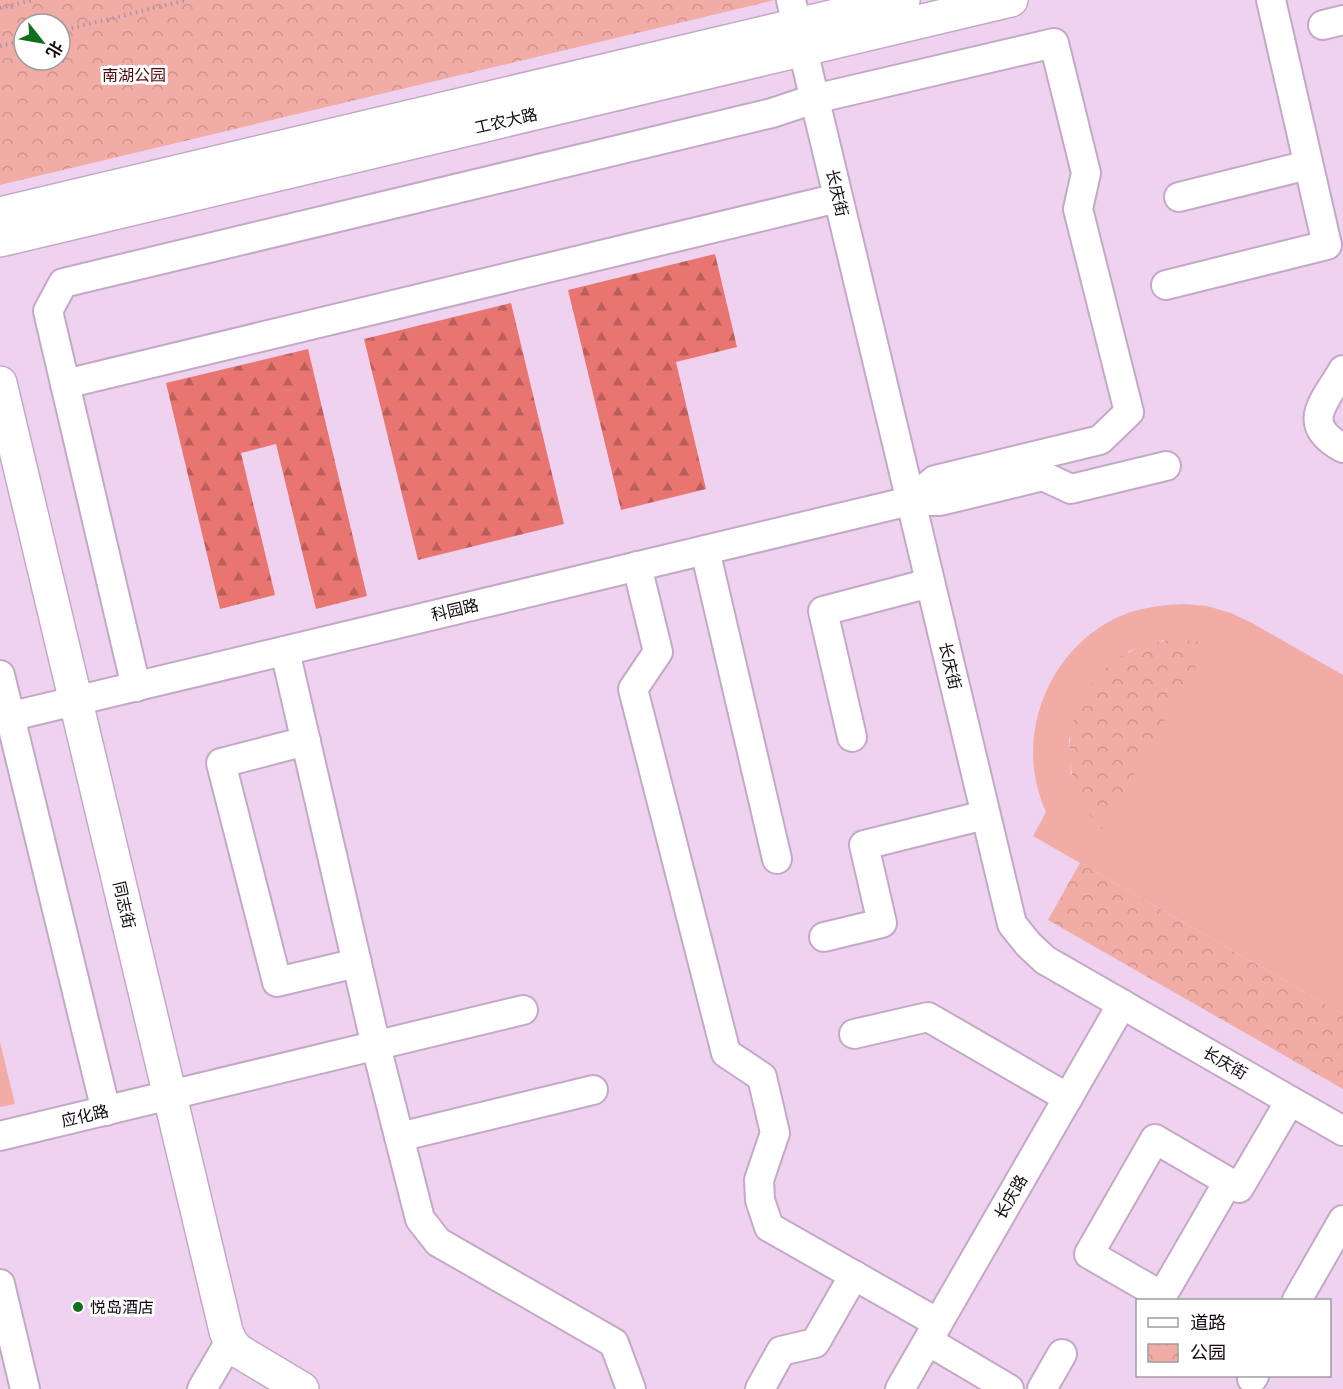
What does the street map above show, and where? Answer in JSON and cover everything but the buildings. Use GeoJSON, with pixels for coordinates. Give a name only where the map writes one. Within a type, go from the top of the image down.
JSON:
{"type":"FeatureCollection","features":[{"type":"Feature","properties":{"kind":"main road","name":"工农大路"},"geometry":{"type":"LineString","coordinates":[[0,214],[903,0]]}},
{"type":"Feature","properties":{"kind":"main road","name":"工农大路"},"geometry":{"type":"LineString","coordinates":[[0,240],[797,26],[1011,0]]}},
{"type":"Feature","properties":{"kind":"main road","name":"同志街"},"geometry":{"type":"LineString","coordinates":[[0,383],[68,703],[162,1097],[213,1339],[302,1389]]}},
{"type":"Feature","properties":{"kind":"main road","name":"同志街"},"geometry":{"type":"LineString","coordinates":[[0,456],[68,703]]}},
{"type":"Feature","properties":{"kind":"main road","name":"同志街"},"geometry":{"type":"LineString","coordinates":[[226,1348],[237,1370],[268,1389]]}},
{"type":"Feature","properties":{"kind":"street"},"geometry":{"type":"LineString","coordinates":[[1166,285],[1326,245],[1271,0]]}},
{"type":"Feature","properties":{"kind":"street","name":"长庆街"},"geometry":{"type":"LineString","coordinates":[[797,26],[1012,924],[1045,960],[1343,1131]]}},
{"type":"Feature","properties":{"kind":"street"},"geometry":{"type":"LineString","coordinates":[[136,687],[48,312],[63,283],[760,116],[814,99],[1054,43],[1086,173],[1078,209],[1129,412],[1100,440],[935,480],[910,501]]}},
{"type":"Feature","properties":{"kind":"street"},"geometry":{"type":"LineString","coordinates":[[1179,197],[1308,165]]}},
{"type":"Feature","properties":{"kind":"street"},"geometry":{"type":"LineString","coordinates":[[65,384],[838,198]]}},
{"type":"Feature","properties":{"kind":"street"},"geometry":{"type":"LineString","coordinates":[[1343,370],[1320,410],[1318,424],[1322,433],[1343,448]]}},
{"type":"Feature","properties":{"kind":"street"},"geometry":{"type":"LineString","coordinates":[[910,501],[940,501],[1043,476],[1071,489],[1166,466]]}},
{"type":"Feature","properties":{"kind":"street","name":"科园路"},"geometry":{"type":"LineString","coordinates":[[5,718],[910,501]]}},
{"type":"Feature","properties":{"kind":"street"},"geometry":{"type":"LineString","coordinates":[[705,550],[777,859]]}},
{"type":"Feature","properties":{"kind":"street"},"geometry":{"type":"LineString","coordinates":[[637,566],[658,652],[633,689],[726,1053],[762,1077],[775,1133],[759,1180],[760,1200],[770,1227],[854,1275],[1009,1389]]}},
{"type":"Feature","properties":{"kind":"street"},"geometry":{"type":"LineString","coordinates":[[852,737],[823,611],[930,584]]}},
{"type":"Feature","properties":{"kind":"street"},"geometry":{"type":"LineString","coordinates":[[285,651],[376,1046],[420,1219],[438,1242],[614,1343],[631,1389]]}},
{"type":"Feature","properties":{"kind":"street"},"geometry":{"type":"LineString","coordinates":[[0,675],[5,718],[106,1111]]}},
{"type":"Feature","properties":{"kind":"street"},"geometry":{"type":"LineString","coordinates":[[306,741],[221,763],[277,982],[357,963]]}},
{"type":"Feature","properties":{"kind":"street"},"geometry":{"type":"LineString","coordinates":[[824,937],[882,923],[864,845],[985,814]]}},
{"type":"Feature","properties":{"kind":"street","name":"长庆路"},"geometry":{"type":"LineString","coordinates":[[900,1389],[1122,1004]]}},
{"type":"Feature","properties":{"kind":"street","name":"应化路"},"geometry":{"type":"LineString","coordinates":[[0,1136],[523,1010]]}},
{"type":"Feature","properties":{"kind":"street"},"geometry":{"type":"LineString","coordinates":[[854,1034],[928,1017],[1068,1098]]}},
{"type":"Feature","properties":{"kind":"street"},"geometry":{"type":"LineString","coordinates":[[399,1137],[593,1090]]}},
{"type":"Feature","properties":{"kind":"street"},"geometry":{"type":"LineString","coordinates":[[1228,1182],[1162,1296],[1089,1254],[1155,1139],[1239,1188],[1290,1101]]}},
{"type":"Feature","properties":{"kind":"street"},"geometry":{"type":"LineString","coordinates":[[1298,1299],[1343,1220]]}},
{"type":"Feature","properties":{"kind":"street"},"geometry":{"type":"LineString","coordinates":[[760,1389],[782,1351],[815,1343],[854,1275]]}},
{"type":"Feature","properties":{"kind":"street"},"geometry":{"type":"LineString","coordinates":[[0,1284],[25,1389]]}},
{"type":"Feature","properties":{"kind":"street"},"geometry":{"type":"LineString","coordinates":[[202,1389],[226,1348]]}},
{"type":"Feature","properties":{"kind":"street"},"geometry":{"type":"LineString","coordinates":[[1042,1389],[1062,1354]]}},
{"type":"Feature","properties":{"kind":"path"},"geometry":{"type":"LineString","coordinates":[[0,8],[33,0]]}},
{"type":"Feature","properties":{"kind":"path"},"geometry":{"type":"LineString","coordinates":[[72,29],[187,0]]}},
{"type":"Feature","properties":{"kind":"green space","name":"南湖公园"},"geometry":{"type":"Polygon","coordinates":[[[0,0],[775,0],[0,185],[0,0]]]}},
{"type":"Feature","properties":{"kind":"green space"},"geometry":{"type":"Polygon","coordinates":[[[715,254],[737,347],[676,362],[706,489],[621,510],[568,290],[715,254]]]}},
{"type":"Feature","properties":{"kind":"green space"},"geometry":{"type":"Polygon","coordinates":[[[511,303],[564,524],[418,560],[364,339],[511,303]]]}},
{"type":"Feature","properties":{"kind":"green space"},"geometry":{"type":"Polygon","coordinates":[[[308,349],[367,596],[316,609],[276,444],[241,453],[275,595],[220,609],[166,383],[308,349]]]}},
{"type":"Feature","properties":{"kind":"green space"},"geometry":{"type":"Polygon","coordinates":[[[1183,604],[1207,606],[1231,613],[1343,675],[1343,1014],[1033,836],[1046,812],[1037,785],[1033,758],[1035,730],[1042,703],[1053,678],[1068,655],[1088,636],[1112,620],[1138,610],[1183,604]],[[1164,640],[1129,651],[1069,739],[1071,775],[1164,640]]]}},
{"type":"Feature","properties":{"kind":"green space"},"geometry":{"type":"Polygon","coordinates":[[[1182,639],[1209,644],[1102,829],[1085,808],[1075,784],[1070,759],[1071,734],[1077,709],[1089,687],[1107,667],[1129,652],[1155,642],[1182,639]]]}},
{"type":"Feature","properties":{"kind":"green space"},"geometry":{"type":"Polygon","coordinates":[[[1080,863],[1343,1014],[1343,1089],[1048,920],[1080,863]]]}},
{"type":"Feature","properties":{"kind":"green space"},"geometry":{"type":"Polygon","coordinates":[[[0,1042],[15,1104],[0,1107],[0,1042]]]}},
{"type":"Feature","properties":{"kind":"place","name":"悦岛酒店"},"geometry":{"type":"Point","coordinates":[78,1307]}}]}
